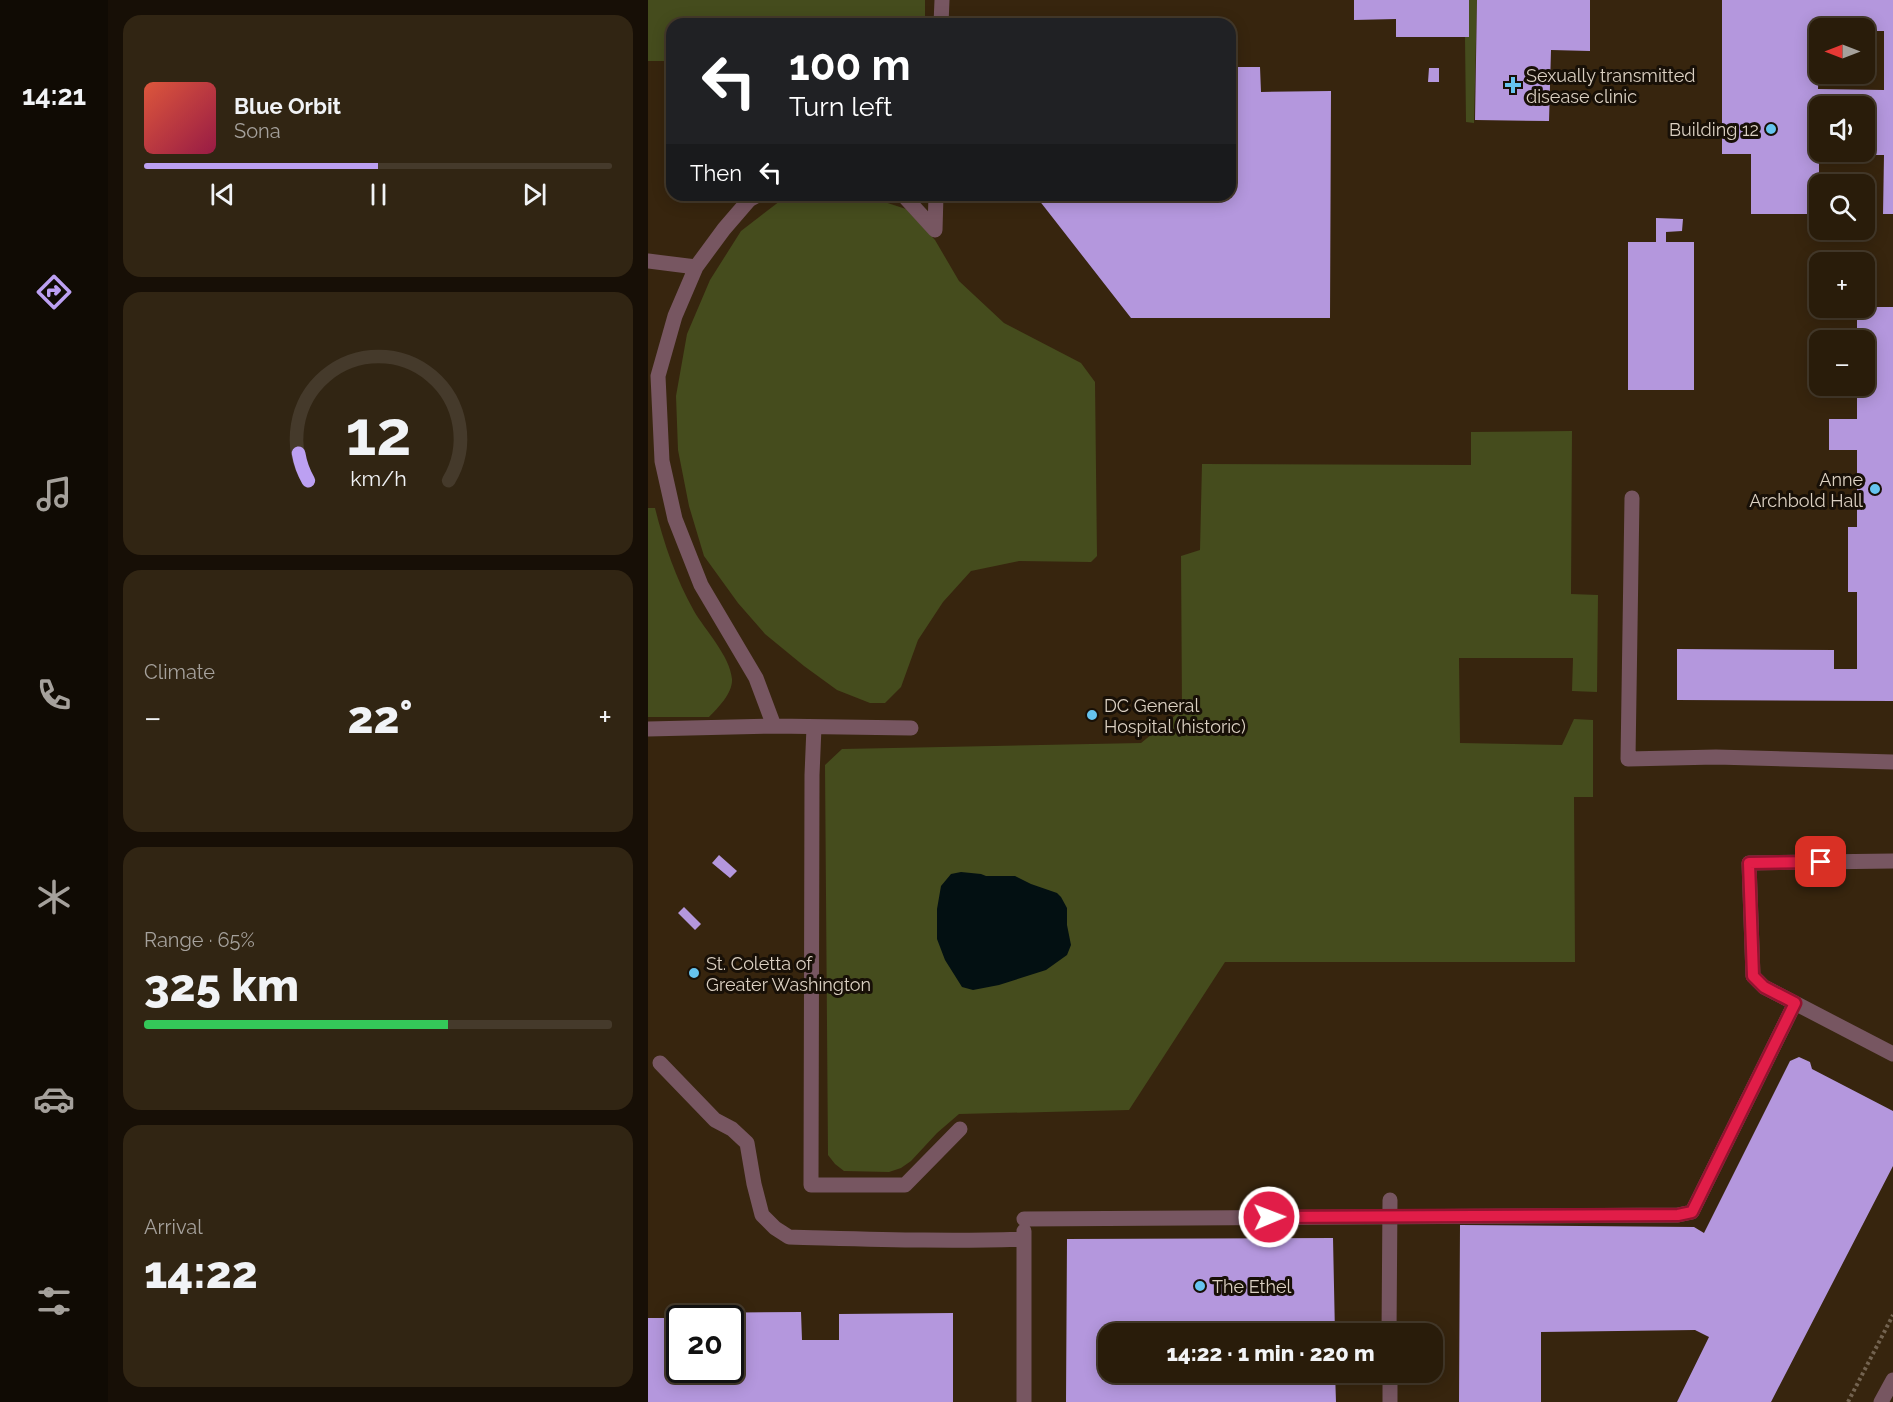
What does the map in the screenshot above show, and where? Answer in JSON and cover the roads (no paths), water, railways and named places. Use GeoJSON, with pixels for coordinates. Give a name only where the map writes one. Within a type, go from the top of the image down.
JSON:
{"type":"FeatureCollection","features":[{"type":"Feature","properties":{"kind":"street"},"geometry":{"type":"LineString","coordinates":[[941,18],[942,0]]}},
{"type":"Feature","properties":{"kind":"street"},"geometry":{"type":"LineString","coordinates":[[748,201],[696,267],[675,316],[658,376],[662,461],[675,519],[701,585],[756,678],[774,726]]}},
{"type":"Feature","properties":{"kind":"street"},"geometry":{"type":"LineString","coordinates":[[908,201],[935,230],[936,201]]}},
{"type":"Feature","properties":{"kind":"street"},"geometry":{"type":"LineString","coordinates":[[648,261],[696,267]]}},
{"type":"Feature","properties":{"kind":"street"},"geometry":{"type":"LineString","coordinates":[[1632,498],[1628,759],[1716,757],[1893,762]]}},
{"type":"Feature","properties":{"kind":"street"},"geometry":{"type":"LineString","coordinates":[[648,729],[774,726],[910,728]]}},
{"type":"Feature","properties":{"kind":"street"},"geometry":{"type":"LineString","coordinates":[[814,726],[811,1185],[906,1185],[960,1129]]}},
{"type":"Feature","properties":{"kind":"street"},"geometry":{"type":"LineString","coordinates":[[1893,861],[1749,863],[1753,976],[1764,987],[1893,1054]]}},
{"type":"Feature","properties":{"kind":"street"},"geometry":{"type":"LineString","coordinates":[[1024,1402],[1024,1215],[1390,1208],[1678,1215],[1692,1212],[1795,1003]]}},
{"type":"Feature","properties":{"kind":"street"},"geometry":{"type":"LineString","coordinates":[[660,1063],[715,1120],[732,1129],[747,1143],[762,1215],[775,1228],[789,1236],[978,1241],[1024,1239]]}},
{"type":"Feature","properties":{"kind":"street"},"geometry":{"type":"LineString","coordinates":[[1389,1323],[1390,1208]]}},
{"type":"Feature","properties":{"kind":"street"},"geometry":{"type":"LineString","coordinates":[[1881,1402],[1893,1380]]}},
{"type":"Feature","properties":{"kind":"street"},"geometry":{"type":"LineString","coordinates":[[1390,1383],[1390,1402]]}},
{"type":"Feature","properties":{"kind":"place","name":"Sexually transmitted disease clinic"},"geometry":{"type":"Point","coordinates":[1513,85]}},
{"type":"Feature","properties":{"kind":"place","name":"Building 12"},"geometry":{"type":"Point","coordinates":[1771,129]}},
{"type":"Feature","properties":{"kind":"place","name":"Anne Archbold Hall"},"geometry":{"type":"Point","coordinates":[1875,489]}},
{"type":"Feature","properties":{"kind":"place","name":"DC General Hospital (historic)"},"geometry":{"type":"Point","coordinates":[1092,715]}},
{"type":"Feature","properties":{"kind":"place","name":"St. Coletta of Greater Washington"},"geometry":{"type":"Point","coordinates":[694,973]}},
{"type":"Feature","properties":{"kind":"place","name":"The Ethel"},"geometry":{"type":"Point","coordinates":[1200,1286]}}]}
